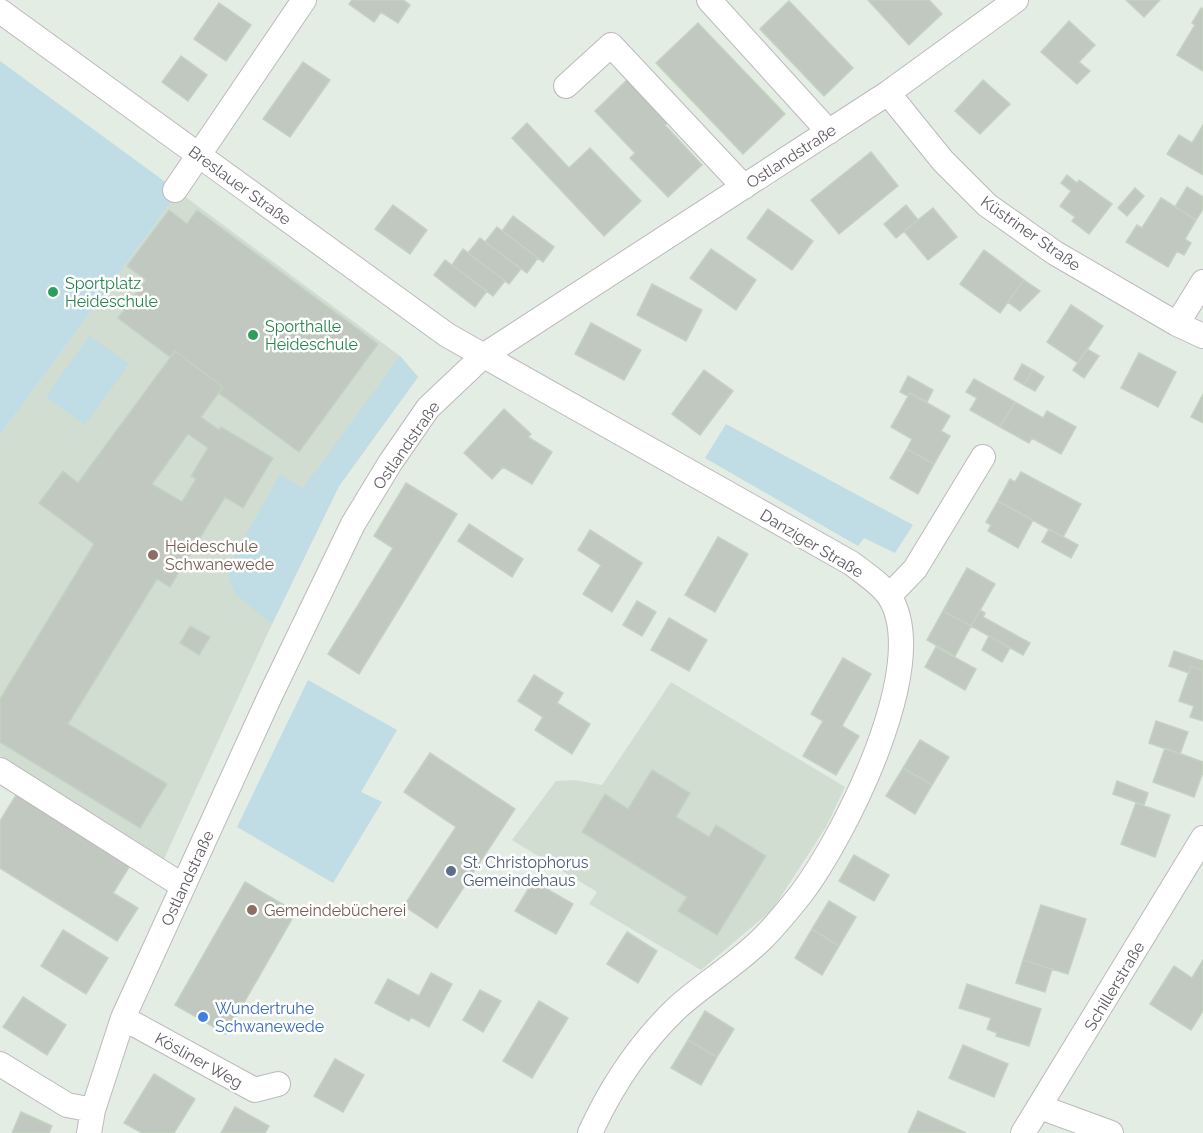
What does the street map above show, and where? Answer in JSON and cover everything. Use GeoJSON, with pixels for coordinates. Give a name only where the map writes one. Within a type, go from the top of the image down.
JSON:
{"type":"FeatureCollection","features":[{"type":"Feature","properties":{"kind":"street"},"geometry":{"type":"LineString","coordinates":[[175,190],[197,154],[304,0]]}},
{"type":"Feature","properties":{"kind":"street"},"geometry":{"type":"LineString","coordinates":[[709,0],[829,132]]}},
{"type":"Feature","properties":{"kind":"street","name":"Ostlandstraße"},"geometry":{"type":"LineString","coordinates":[[91,1122],[123,1018],[270,696],[353,524],[428,408],[483,356],[888,93],[1016,0]]}},
{"type":"Feature","properties":{"kind":"street","name":"Breslauer Straße"},"geometry":{"type":"LineString","coordinates":[[0,11],[447,335],[483,356]]}},
{"type":"Feature","properties":{"kind":"street"},"geometry":{"type":"LineString","coordinates":[[566,86],[611,45],[744,187]]}},
{"type":"Feature","properties":{"kind":"street","name":"Küstriner Straße"},"geometry":{"type":"LineString","coordinates":[[888,93],[943,161],[987,205],[1055,253],[1177,324],[1203,336]]}},
{"type":"Feature","properties":{"kind":"street"},"geometry":{"type":"LineString","coordinates":[[1177,324],[1203,282]]}},
{"type":"Feature","properties":{"kind":"street","name":"Danziger Straße"},"geometry":{"type":"LineString","coordinates":[[483,356],[851,563],[889,596],[898,620],[900,654],[890,714],[864,784],[841,832],[802,892],[763,938],[680,1006],[653,1033],[610,1094],[590,1133]]}},
{"type":"Feature","properties":{"kind":"street"},"geometry":{"type":"LineString","coordinates":[[889,596],[915,569],[983,457]]}},
{"type":"Feature","properties":{"kind":"street"},"geometry":{"type":"LineString","coordinates":[[0,770],[183,886]]}},
{"type":"Feature","properties":{"kind":"street","name":"Schillerstraße"},"geometry":{"type":"LineString","coordinates":[[1023,1133],[1203,838]]}},
{"type":"Feature","properties":{"kind":"street","name":"Kösliner Weg"},"geometry":{"type":"LineString","coordinates":[[123,1018],[255,1090],[278,1084]]}},
{"type":"Feature","properties":{"kind":"street"},"geometry":{"type":"LineString","coordinates":[[0,1064],[91,1122]]}},
{"type":"Feature","properties":{"kind":"street"},"geometry":{"type":"LineString","coordinates":[[1040,1107],[1111,1133]]}},
{"type":"Feature","properties":{"kind":"shaded area","name":"Sportplatz Heideschule"},"geometry":{"type":"Polygon","coordinates":[[[0,61],[179,192],[0,435],[0,61]]]}},
{"type":"Feature","properties":{"kind":"shaded area","name":"Heideschule Schwanewede"},"geometry":{"type":"Polygon","coordinates":[[[179,192],[400,356],[418,377],[339,486],[272,624],[163,861],[0,756],[0,435],[179,192]]]}},
{"type":"Feature","properties":{"kind":"shaded area"},"geometry":{"type":"Polygon","coordinates":[[[89,336],[129,364],[85,425],[46,397],[89,336]]]}},
{"type":"Feature","properties":{"kind":"shaded area"},"geometry":{"type":"Polygon","coordinates":[[[400,356],[418,377],[339,486],[272,624],[235,594],[226,570],[280,475],[303,488],[400,356]]]}},
{"type":"Feature","properties":{"kind":"shaded area"},"geometry":{"type":"Polygon","coordinates":[[[726,424],[913,525],[895,553],[864,538],[858,546],[705,458],[726,424]]]}},
{"type":"Feature","properties":{"kind":"shaded area"},"geometry":{"type":"Polygon","coordinates":[[[308,680],[397,730],[361,792],[382,802],[333,883],[237,827],[308,680]]]}},
{"type":"Feature","properties":{"kind":"shaded area"},"geometry":{"type":"Polygon","coordinates":[[[671,682],[845,787],[826,827],[772,910],[701,970],[589,904],[597,892],[512,840],[556,781],[574,780],[602,785],[671,682]]]}},
{"type":"Feature","properties":{"kind":"building"},"geometry":{"type":"Polygon","coordinates":[[[352,0],[403,0],[410,5],[398,23],[381,12],[374,22],[349,4],[352,0]]]}},
{"type":"Feature","properties":{"kind":"building"},"geometry":{"type":"Polygon","coordinates":[[[868,0],[929,0],[942,14],[909,45],[868,0]]]}},
{"type":"Feature","properties":{"kind":"building"},"geometry":{"type":"Polygon","coordinates":[[[1126,0],[1160,0],[1144,17],[1126,0]]]}},
{"type":"Feature","properties":{"kind":"building"},"geometry":{"type":"Polygon","coordinates":[[[789,1],[853,68],[824,96],[760,29],[789,1]]]}},
{"type":"Feature","properties":{"kind":"building"},"geometry":{"type":"Polygon","coordinates":[[[219,3],[251,25],[226,61],[194,39],[219,3]]]}},
{"type":"Feature","properties":{"kind":"building"},"geometry":{"type":"Polygon","coordinates":[[[1201,8],[1203,9],[1203,71],[1177,55],[1195,25],[1192,23],[1201,8]]]}},
{"type":"Feature","properties":{"kind":"building"},"geometry":{"type":"Polygon","coordinates":[[[1069,21],[1095,45],[1079,62],[1090,71],[1077,84],[1041,52],[1069,21]]]}},
{"type":"Feature","properties":{"kind":"building"},"geometry":{"type":"Polygon","coordinates":[[[698,23],[785,114],[743,154],[656,63],[698,23]]]}},
{"type":"Feature","properties":{"kind":"building"},"geometry":{"type":"Polygon","coordinates":[[[181,56],[207,75],[188,101],[162,82],[181,56]]]}},
{"type":"Feature","properties":{"kind":"building"},"geometry":{"type":"Polygon","coordinates":[[[303,62],[330,80],[290,137],[263,119],[303,62]]]}},
{"type":"Feature","properties":{"kind":"building"},"geometry":{"type":"Polygon","coordinates":[[[630,77],[671,120],[665,125],[702,165],[668,197],[630,158],[635,153],[595,111],[630,77]]]}},
{"type":"Feature","properties":{"kind":"building"},"geometry":{"type":"Polygon","coordinates":[[[983,80],[1010,104],[980,134],[955,111],[983,80]]]}},
{"type":"Feature","properties":{"kind":"building"},"geometry":{"type":"Polygon","coordinates":[[[527,123],[569,168],[590,148],[641,201],[604,236],[512,138],[527,123]]]}},
{"type":"Feature","properties":{"kind":"building"},"geometry":{"type":"Polygon","coordinates":[[[1203,125],[1203,175],[1167,154],[1179,135],[1192,143],[1203,125]]]}},
{"type":"Feature","properties":{"kind":"building"},"geometry":{"type":"Polygon","coordinates":[[[871,152],[898,186],[839,234],[811,200],[871,152]]]}},
{"type":"Feature","properties":{"kind":"building"},"geometry":{"type":"Polygon","coordinates":[[[1067,175],[1077,183],[1079,180],[1112,204],[1089,234],[1072,221],[1075,217],[1060,206],[1071,191],[1061,183],[1067,175]]]}},
{"type":"Feature","properties":{"kind":"building"},"geometry":{"type":"Polygon","coordinates":[[[1187,187],[1203,197],[1203,209],[1196,220],[1175,207],[1187,187]]]}},
{"type":"Feature","properties":{"kind":"building"},"geometry":{"type":"Polygon","coordinates":[[[1135,188],[1144,196],[1127,216],[1118,208],[1135,188]]]}},
{"type":"Feature","properties":{"kind":"building"},"geometry":{"type":"Polygon","coordinates":[[[1161,198],[1196,220],[1185,239],[1191,243],[1184,255],[1177,251],[1168,267],[1126,242],[1137,225],[1142,228],[1161,198]]]}},
{"type":"Feature","properties":{"kind":"building"},"geometry":{"type":"Polygon","coordinates":[[[393,205],[427,230],[410,254],[375,229],[393,205]]]}},
{"type":"Feature","properties":{"kind":"building"},"geometry":{"type":"Polygon","coordinates":[[[906,205],[918,220],[896,238],[884,224],[906,205]]]}},
{"type":"Feature","properties":{"kind":"building"},"geometry":{"type":"Polygon","coordinates":[[[933,208],[957,237],[928,260],[904,231],[933,208]]]}},
{"type":"Feature","properties":{"kind":"building"},"geometry":{"type":"Polygon","coordinates":[[[768,209],[813,241],[792,270],[747,238],[768,209]]]}},
{"type":"Feature","properties":{"kind":"building","name":"Sporthalle Heideschule"},"geometry":{"type":"Polygon","coordinates":[[[169,210],[187,224],[197,210],[378,344],[299,452],[219,393],[223,387],[175,351],[170,357],[118,318],[146,280],[127,266],[169,210]]]}},
{"type":"Feature","properties":{"kind":"building"},"geometry":{"type":"Polygon","coordinates":[[[513,216],[554,247],[543,262],[502,231],[513,216]]]}},
{"type":"Feature","properties":{"kind":"building"},"geometry":{"type":"Polygon","coordinates":[[[497,227],[538,258],[527,273],[485,242],[497,227]]]}},
{"type":"Feature","properties":{"kind":"building"},"geometry":{"type":"Polygon","coordinates":[[[480,238],[521,269],[509,284],[468,253],[480,238]]]}},
{"type":"Feature","properties":{"kind":"building"},"geometry":{"type":"Polygon","coordinates":[[[463,249],[505,281],[493,296],[452,265],[463,249]]]}},
{"type":"Feature","properties":{"kind":"building"},"geometry":{"type":"Polygon","coordinates":[[[711,249],[756,280],[736,310],[690,278],[711,249]]]}},
{"type":"Feature","properties":{"kind":"building"},"geometry":{"type":"Polygon","coordinates":[[[984,250],[1024,280],[1000,313],[960,284],[984,250]]]}},
{"type":"Feature","properties":{"kind":"building"},"geometry":{"type":"Polygon","coordinates":[[[445,260],[487,291],[475,307],[434,275],[445,260]]]}},
{"type":"Feature","properties":{"kind":"building"},"geometry":{"type":"Polygon","coordinates":[[[1024,280],[1040,291],[1020,311],[1008,302],[1024,280]]]}},
{"type":"Feature","properties":{"kind":"building"},"geometry":{"type":"Polygon","coordinates":[[[652,284],[702,310],[686,341],[637,315],[652,284]]]}},
{"type":"Feature","properties":{"kind":"building"},"geometry":{"type":"Polygon","coordinates":[[[1071,305],[1103,326],[1078,363],[1047,342],[1071,305]]]}},
{"type":"Feature","properties":{"kind":"building"},"geometry":{"type":"Polygon","coordinates":[[[591,323],[641,350],[624,380],[575,354],[591,323]]]}},
{"type":"Feature","properties":{"kind":"building"},"geometry":{"type":"Polygon","coordinates":[[[1087,349],[1099,356],[1084,378],[1073,370],[1087,349]]]}},
{"type":"Feature","properties":{"kind":"building"},"geometry":{"type":"Polygon","coordinates":[[[175,351],[223,387],[201,417],[219,430],[221,427],[273,458],[243,508],[225,497],[170,587],[157,579],[68,724],[167,784],[140,828],[0,742],[0,699],[94,544],[39,503],[63,471],[78,483],[175,351]],[[188,434],[152,484],[182,502],[196,479],[191,476],[208,448],[188,434]]]}},
{"type":"Feature","properties":{"kind":"building"},"geometry":{"type":"Polygon","coordinates":[[[1139,353],[1176,372],[1158,407],[1121,388],[1139,353]]]}},
{"type":"Feature","properties":{"kind":"building"},"geometry":{"type":"Polygon","coordinates":[[[1022,364],[1033,370],[1024,385],[1014,379],[1022,364]]]}},
{"type":"Feature","properties":{"kind":"building"},"geometry":{"type":"Polygon","coordinates":[[[704,370],[733,391],[700,435],[672,414],[704,370]]]}},
{"type":"Feature","properties":{"kind":"building"},"geometry":{"type":"Polygon","coordinates":[[[1033,370],[1044,377],[1035,391],[1024,385],[1033,370]]]}},
{"type":"Feature","properties":{"kind":"building"},"geometry":{"type":"Polygon","coordinates":[[[908,376],[933,390],[927,402],[910,393],[908,396],[900,392],[908,376]]]}},
{"type":"Feature","properties":{"kind":"building"},"geometry":{"type":"Polygon","coordinates":[[[974,379],[1015,402],[1000,427],[970,410],[977,398],[966,392],[974,379]]]}},
{"type":"Feature","properties":{"kind":"building"},"geometry":{"type":"Polygon","coordinates":[[[910,393],[950,416],[941,431],[950,436],[934,464],[907,449],[912,439],[891,427],[910,393]]]}},
{"type":"Feature","properties":{"kind":"building"},"geometry":{"type":"Polygon","coordinates":[[[1203,394],[1203,423],[1191,417],[1203,394]]]}},
{"type":"Feature","properties":{"kind":"building"},"geometry":{"type":"Polygon","coordinates":[[[1015,402],[1043,418],[1047,411],[1076,427],[1061,454],[1032,438],[1029,443],[1000,427],[1015,402]]]}},
{"type":"Feature","properties":{"kind":"building"},"geometry":{"type":"Polygon","coordinates":[[[504,409],[531,434],[528,437],[552,452],[532,484],[503,467],[492,479],[464,453],[504,409]]]}},
{"type":"Feature","properties":{"kind":"building"},"geometry":{"type":"Polygon","coordinates":[[[907,449],[934,464],[918,494],[890,478],[907,449]]]}},
{"type":"Feature","properties":{"kind":"building"},"geometry":{"type":"Polygon","coordinates":[[[1021,472],[1081,504],[1063,537],[998,501],[1010,479],[1015,482],[1021,472]]]}},
{"type":"Feature","properties":{"kind":"building"},"geometry":{"type":"Polygon","coordinates":[[[406,483],[457,514],[359,674],[328,654],[393,548],[374,536],[406,483]]]}},
{"type":"Feature","properties":{"kind":"building"},"geometry":{"type":"Polygon","coordinates":[[[998,501],[1033,520],[1018,548],[988,531],[991,525],[986,522],[998,501]]]}},
{"type":"Feature","properties":{"kind":"building"},"geometry":{"type":"Polygon","coordinates":[[[469,524],[523,559],[512,577],[458,541],[469,524]]]}},
{"type":"Feature","properties":{"kind":"building"},"geometry":{"type":"Polygon","coordinates":[[[1049,529],[1078,545],[1071,558],[1042,542],[1049,529]]]}},
{"type":"Feature","properties":{"kind":"building"},"geometry":{"type":"Polygon","coordinates":[[[590,530],[642,563],[612,612],[583,594],[601,565],[578,550],[590,530]]]}},
{"type":"Feature","properties":{"kind":"building"},"geometry":{"type":"Polygon","coordinates":[[[718,537],[748,554],[715,612],[685,595],[718,537]]]}},
{"type":"Feature","properties":{"kind":"building"},"geometry":{"type":"Polygon","coordinates":[[[967,568],[995,584],[971,626],[943,611],[967,568]]]}},
{"type":"Feature","properties":{"kind":"building"},"geometry":{"type":"Polygon","coordinates":[[[637,601],[656,612],[642,636],[623,625],[637,601]]]}},
{"type":"Feature","properties":{"kind":"building"},"geometry":{"type":"Polygon","coordinates":[[[980,610],[985,613],[983,617],[1030,643],[1023,655],[971,626],[980,610]]]}},
{"type":"Feature","properties":{"kind":"building"},"geometry":{"type":"Polygon","coordinates":[[[943,611],[971,626],[955,656],[927,640],[943,611]]]}},
{"type":"Feature","properties":{"kind":"building"},"geometry":{"type":"Polygon","coordinates":[[[669,618],[707,640],[689,671],[651,650],[669,618]]]}},
{"type":"Feature","properties":{"kind":"building"},"geometry":{"type":"Polygon","coordinates":[[[190,626],[210,637],[199,655],[180,643],[190,626]]]}},
{"type":"Feature","properties":{"kind":"building"},"geometry":{"type":"Polygon","coordinates":[[[989,636],[1010,648],[1002,662],[982,650],[989,636]]]}},
{"type":"Feature","properties":{"kind":"building"},"geometry":{"type":"Polygon","coordinates":[[[936,647],[976,669],[965,690],[925,667],[936,647]]]}},
{"type":"Feature","properties":{"kind":"building"},"geometry":{"type":"Polygon","coordinates":[[[1174,651],[1203,661],[1203,670],[1191,666],[1189,673],[1169,666],[1174,651]]]}},
{"type":"Feature","properties":{"kind":"building"},"geometry":{"type":"Polygon","coordinates":[[[843,658],[871,674],[842,726],[859,736],[836,775],[803,756],[823,721],[811,714],[843,658]]]}},
{"type":"Feature","properties":{"kind":"building"},"geometry":{"type":"Polygon","coordinates":[[[1191,666],[1203,670],[1203,721],[1190,717],[1194,706],[1179,701],[1191,666]]]}},
{"type":"Feature","properties":{"kind":"building"},"geometry":{"type":"Polygon","coordinates":[[[534,675],[563,693],[557,703],[590,724],[572,754],[535,730],[543,717],[518,701],[534,675]]]}},
{"type":"Feature","properties":{"kind":"building"},"geometry":{"type":"Polygon","coordinates":[[[1156,721],[1188,732],[1180,754],[1149,743],[1156,721]]]}},
{"type":"Feature","properties":{"kind":"building"},"geometry":{"type":"Polygon","coordinates":[[[920,740],[949,757],[932,785],[903,768],[920,740]]]}},
{"type":"Feature","properties":{"kind":"building"},"geometry":{"type":"Polygon","coordinates":[[[1165,748],[1203,762],[1203,772],[1194,797],[1153,782],[1165,748]]]}},
{"type":"Feature","properties":{"kind":"building","name":"St. Christophorus Gemeindehaus"},"geometry":{"type":"Polygon","coordinates":[[[430,753],[515,809],[437,928],[404,906],[456,827],[404,792],[430,753]]]}},
{"type":"Feature","properties":{"kind":"building"},"geometry":{"type":"Polygon","coordinates":[[[903,768],[932,785],[915,814],[886,796],[903,768]]]}},
{"type":"Feature","properties":{"kind":"building"},"geometry":{"type":"Polygon","coordinates":[[[652,770],[690,793],[676,817],[709,837],[716,825],[766,856],[717,935],[678,911],[687,897],[582,832],[605,794],[628,809],[652,770]]]}},
{"type":"Feature","properties":{"kind":"building"},"geometry":{"type":"Polygon","coordinates":[[[1117,781],[1148,793],[1144,805],[1113,794],[1117,781]]]}},
{"type":"Feature","properties":{"kind":"building"},"geometry":{"type":"Polygon","coordinates":[[[18,792],[131,864],[113,893],[138,908],[117,941],[0,868],[0,821],[18,792]]]}},
{"type":"Feature","properties":{"kind":"building"},"geometry":{"type":"Polygon","coordinates":[[[1136,803],[1170,815],[1155,857],[1121,844],[1136,803]]]}},
{"type":"Feature","properties":{"kind":"building"},"geometry":{"type":"Polygon","coordinates":[[[854,855],[889,875],[874,901],[839,881],[854,855]]]}},
{"type":"Feature","properties":{"kind":"building"},"geometry":{"type":"Polygon","coordinates":[[[533,881],[573,904],[556,934],[515,911],[533,881]]]}},
{"type":"Feature","properties":{"kind":"building"},"geometry":{"type":"Polygon","coordinates":[[[245,882],[296,912],[226,1034],[175,1005],[245,882]]]}},
{"type":"Feature","properties":{"kind":"building"},"geometry":{"type":"Polygon","coordinates":[[[829,901],[856,917],[839,946],[812,929],[829,901]]]}},
{"type":"Feature","properties":{"kind":"building"},"geometry":{"type":"Polygon","coordinates":[[[1041,905],[1086,919],[1068,974],[1023,960],[1041,905]]]}},
{"type":"Feature","properties":{"kind":"building"},"geometry":{"type":"Polygon","coordinates":[[[812,929],[839,946],[822,975],[795,958],[812,929]]]}},
{"type":"Feature","properties":{"kind":"building"},"geometry":{"type":"Polygon","coordinates":[[[63,930],[108,958],[86,994],[41,966],[63,930]]]}},
{"type":"Feature","properties":{"kind":"building"},"geometry":{"type":"Polygon","coordinates":[[[627,932],[657,951],[638,983],[607,964],[627,932]]]}},
{"type":"Feature","properties":{"kind":"building"},"geometry":{"type":"Polygon","coordinates":[[[1023,960],[1052,969],[1045,992],[1016,983],[1023,960]]]}},
{"type":"Feature","properties":{"kind":"building"},"geometry":{"type":"Polygon","coordinates":[[[1203,960],[1203,1011],[1191,1030],[1150,1004],[1174,966],[1192,978],[1203,960]]]}},
{"type":"Feature","properties":{"kind":"building"},"geometry":{"type":"Polygon","coordinates":[[[431,973],[452,984],[429,1027],[411,1017],[409,1021],[375,1003],[388,979],[419,996],[431,973]]]}},
{"type":"Feature","properties":{"kind":"building"},"geometry":{"type":"Polygon","coordinates":[[[967,984],[1041,1009],[1029,1046],[996,1036],[997,1033],[987,1029],[991,1018],[959,1008],[967,984]]]}},
{"type":"Feature","properties":{"kind":"building"},"geometry":{"type":"Polygon","coordinates":[[[480,990],[501,1001],[483,1032],[463,1020],[480,990]]]}},
{"type":"Feature","properties":{"kind":"building"},"geometry":{"type":"Polygon","coordinates":[[[23,997],[66,1025],[47,1055],[3,1027],[23,997]]]}},
{"type":"Feature","properties":{"kind":"building"},"geometry":{"type":"Polygon","coordinates":[[[539,1001],[568,1018],[532,1078],[503,1061],[539,1001]]]}},
{"type":"Feature","properties":{"kind":"building"},"geometry":{"type":"Polygon","coordinates":[[[705,1011],[734,1029],[717,1057],[688,1040],[705,1011]]]}},
{"type":"Feature","properties":{"kind":"building"},"geometry":{"type":"Polygon","coordinates":[[[688,1040],[717,1057],[701,1085],[671,1068],[688,1040]]]}},
{"type":"Feature","properties":{"kind":"building"},"geometry":{"type":"Polygon","coordinates":[[[963,1045],[1008,1064],[994,1097],[949,1078],[963,1045]]]}},
{"type":"Feature","properties":{"kind":"building"},"geometry":{"type":"Polygon","coordinates":[[[335,1059],[364,1075],[343,1112],[314,1096],[335,1059]]]}},
{"type":"Feature","properties":{"kind":"building"},"geometry":{"type":"Polygon","coordinates":[[[154,1074],[195,1099],[174,1133],[142,1133],[124,1123],[154,1074]]]}},
{"type":"Feature","properties":{"kind":"building"},"geometry":{"type":"Polygon","coordinates":[[[235,1107],[269,1126],[265,1133],[221,1133],[235,1107]]]}},
{"type":"Feature","properties":{"kind":"building"},"geometry":{"type":"Polygon","coordinates":[[[918,1111],[966,1133],[908,1133],[918,1111]]]}},
{"type":"Feature","properties":{"kind":"building"},"geometry":{"type":"Polygon","coordinates":[[[21,1112],[52,1126],[49,1133],[12,1133],[21,1112]]]}},
{"type":"Feature","properties":{"kind":"place","name":"Sportplatz Heideschule"},"geometry":{"type":"Point","coordinates":[53,292]}},
{"type":"Feature","properties":{"kind":"place","name":"Sporthalle Heideschule"},"geometry":{"type":"Point","coordinates":[253,335]}},
{"type":"Feature","properties":{"kind":"place","name":"Heideschule Schwanewede"},"geometry":{"type":"Point","coordinates":[153,555]}},
{"type":"Feature","properties":{"kind":"place","name":"St. Christophorus Gemeindehaus"},"geometry":{"type":"Point","coordinates":[451,871]}},
{"type":"Feature","properties":{"kind":"place","name":"Gemeindebücherei"},"geometry":{"type":"Point","coordinates":[252,910]}},
{"type":"Feature","properties":{"kind":"place","name":"Wundertruhe Schwanewede"},"geometry":{"type":"Point","coordinates":[203,1017]}}]}
